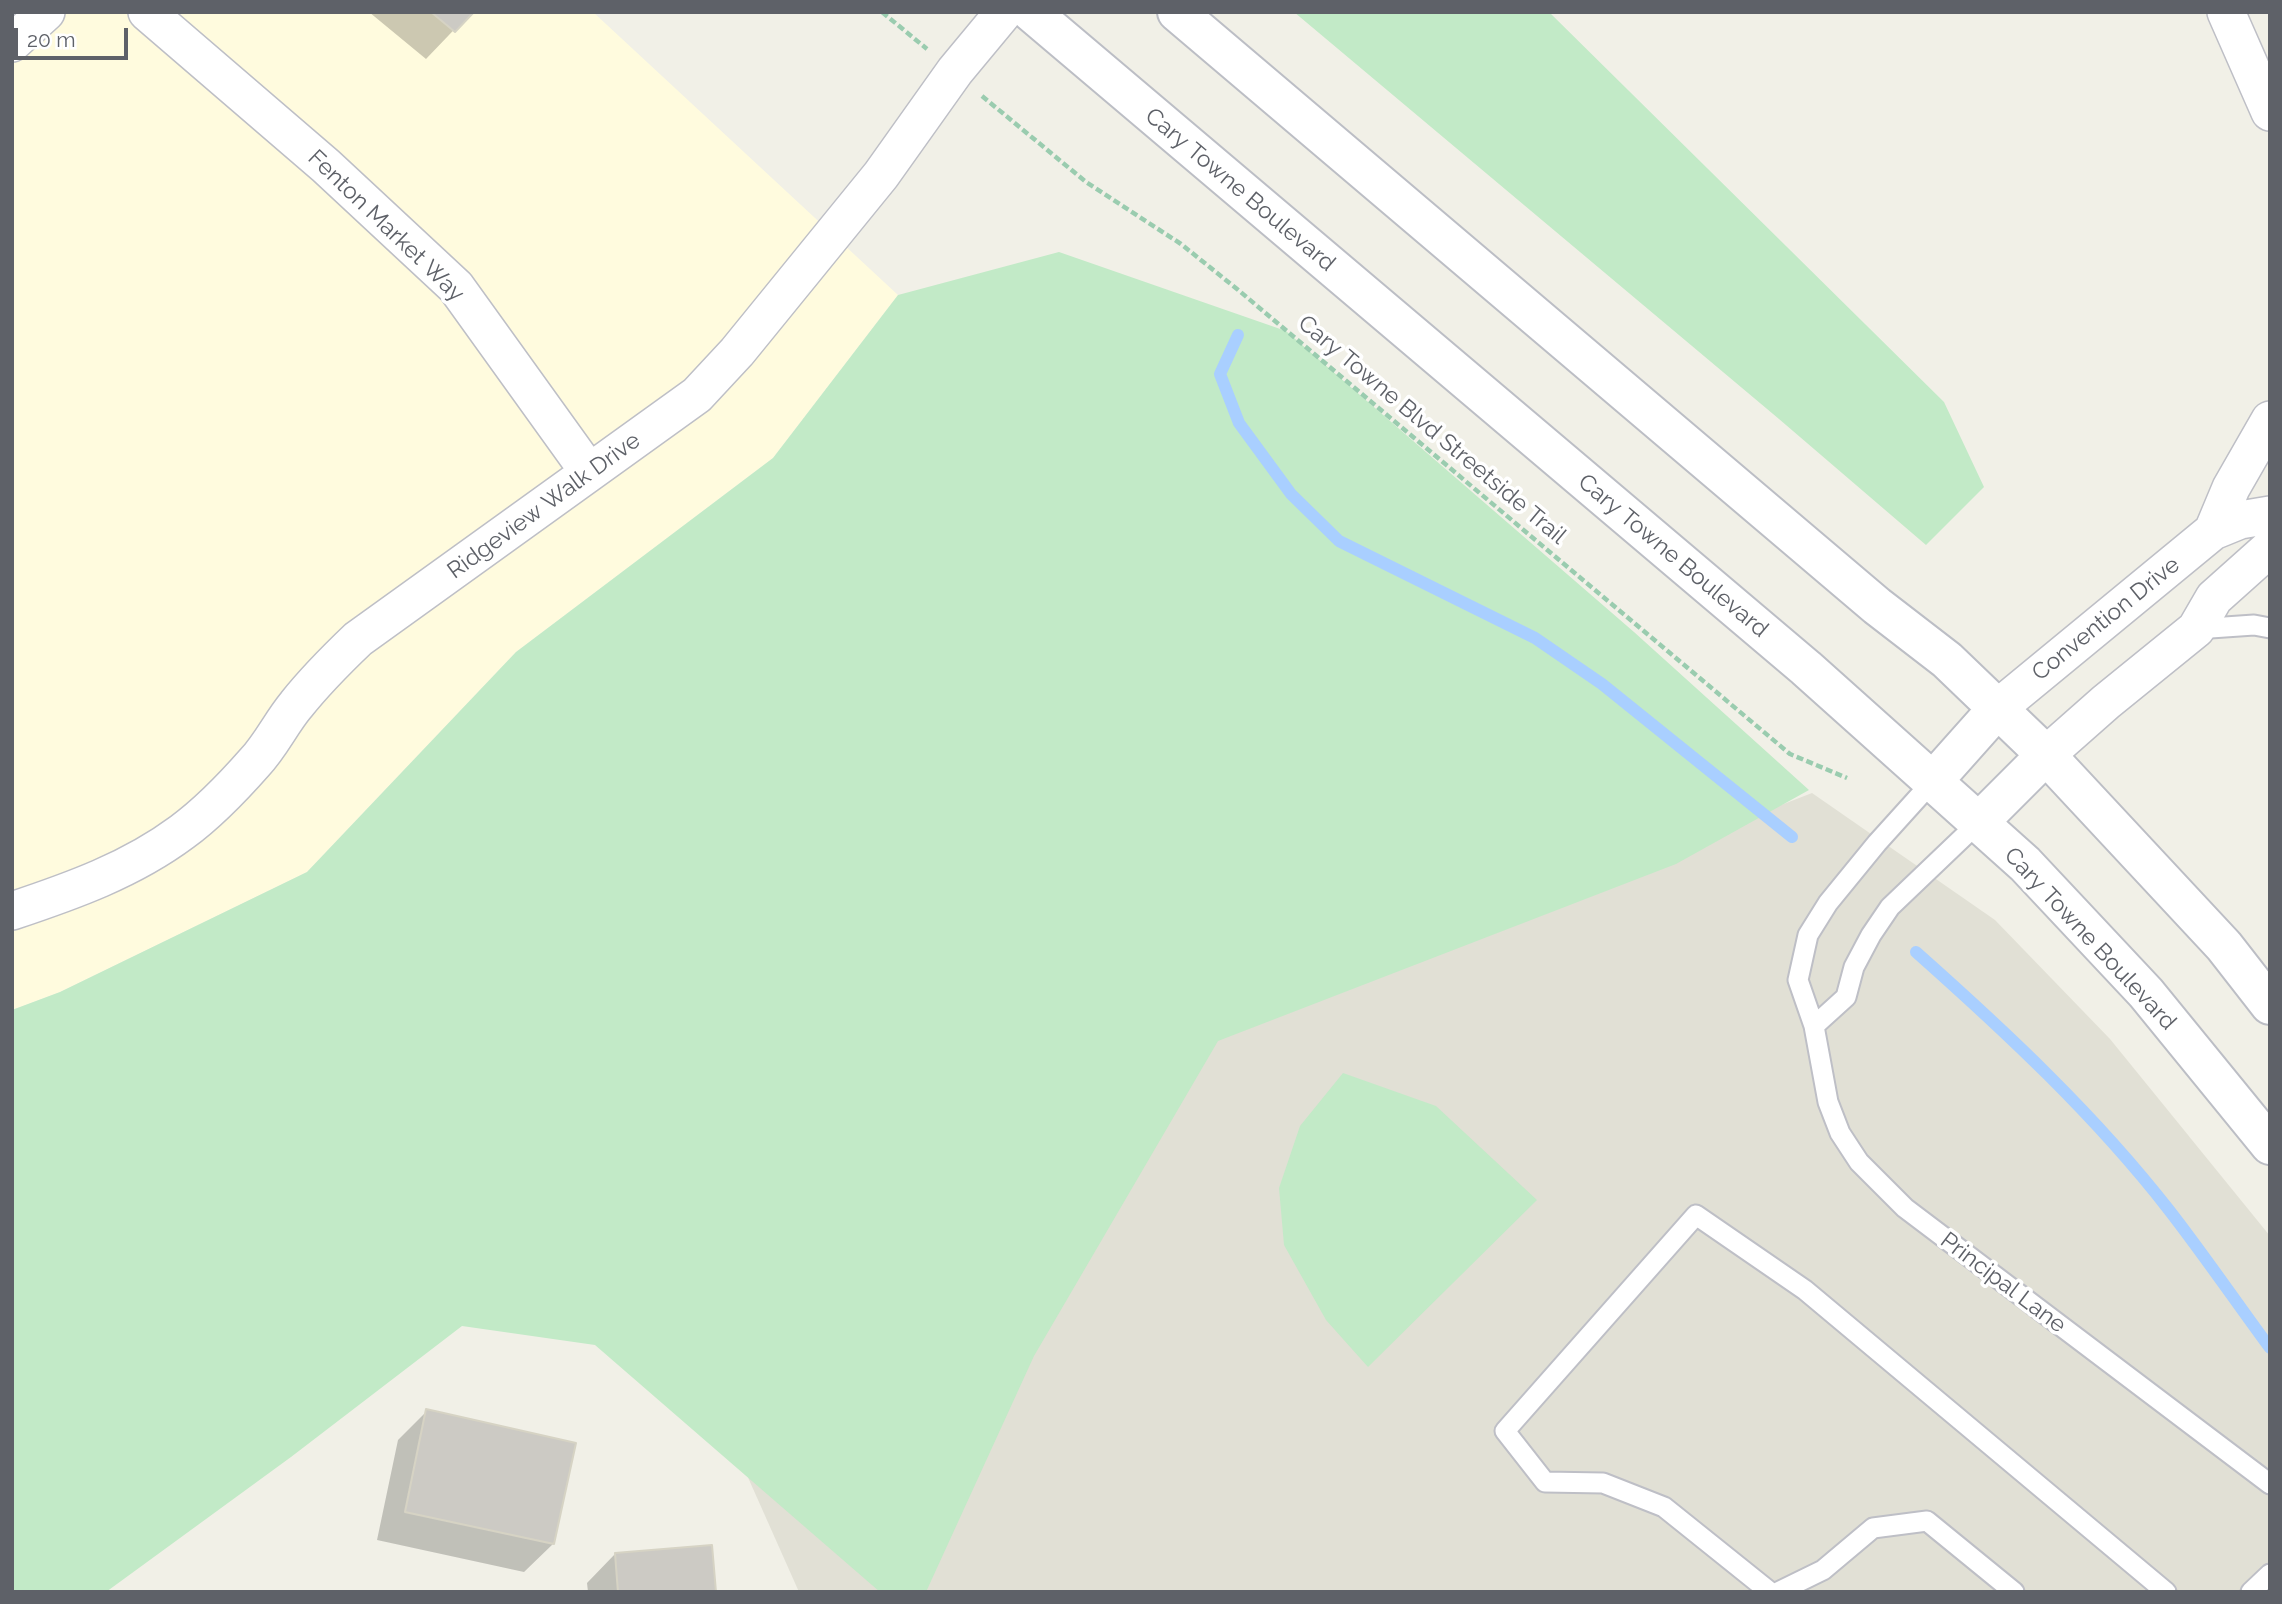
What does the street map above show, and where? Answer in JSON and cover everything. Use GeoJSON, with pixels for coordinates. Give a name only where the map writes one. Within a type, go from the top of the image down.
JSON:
{"type":"FeatureCollection","features":[{"type":"Feature","properties":{"kind":"main road","name":"Cary Towne Boulevard"},"geometry":{"type":"LineString","coordinates":[[1031,12],[1806,668],[2025,864],[2146,993],[2270,1145]]}},
{"type":"Feature","properties":{"kind":"main road"},"geometry":{"type":"LineString","coordinates":[[1177,12],[1877,606],[1947,660],[2046,755],[2224,946],[2270,1005]]}},
{"type":"Feature","properties":{"kind":"main road"},"geometry":{"type":"LineString","coordinates":[[1933,781],[1998,708]]}},
{"type":"Feature","properties":{"kind":"main road"},"geometry":{"type":"LineString","coordinates":[[1978,823],[2046,755]]}},
{"type":"Feature","properties":{"kind":"street"},"geometry":{"type":"LineString","coordinates":[[12,43],[46,12]]}},
{"type":"Feature","properties":{"kind":"street","name":"Fenton Market Way"},"geometry":{"type":"LineString","coordinates":[[147,12],[326,166],[456,287],[589,472]]}},
{"type":"Feature","properties":{"kind":"street","name":"Ridgeview Walk Drive"},"geometry":{"type":"LineString","coordinates":[[12,911],[88,885],[143,858],[182,832],[257,761],[295,706],[325,671],[358,639],[697,395],[737,352],[881,175],[955,71],[1003,12]]}},
{"type":"Feature","properties":{"kind":"street"},"geometry":{"type":"LineString","coordinates":[[2226,12],[2270,112]]}},
{"type":"Feature","properties":{"kind":"street","name":"Convention Drive"},"geometry":{"type":"LineString","coordinates":[[2213,531],[2231,488],[2270,420]]}},
{"type":"Feature","properties":{"kind":"street","name":"Convention Drive"},"geometry":{"type":"LineString","coordinates":[[1998,708],[2213,531],[2241,520],[2270,515]]}},
{"type":"Feature","properties":{"kind":"street"},"geometry":{"type":"LineString","coordinates":[[2046,755],[2196,629],[2214,598],[2270,548]]}},
{"type":"Feature","properties":{"kind":"lane"},"geometry":{"type":"LineString","coordinates":[[2196,629],[2254,625],[2270,628]]}},
{"type":"Feature","properties":{"kind":"lane","name":"Principal Lane"},"geometry":{"type":"LineString","coordinates":[[1933,781],[1836,893],[1808,935],[1798,980],[1814,1026],[1828,1102],[1840,1133],[1859,1162],[1905,1208],[2270,1484]]}},
{"type":"Feature","properties":{"kind":"lane"},"geometry":{"type":"LineString","coordinates":[[1814,1026],[1846,997],[1854,967],[1889,907],[1978,823]]}},
{"type":"Feature","properties":{"kind":"lane"},"geometry":{"type":"LineString","coordinates":[[1770,1592],[1664,1507],[1603,1483],[1545,1482],[1505,1432],[1696,1215],[1805,1290],[2166,1592]]}},
{"type":"Feature","properties":{"kind":"lane"},"geometry":{"type":"LineString","coordinates":[[1778,1592],[1823,1570],[1873,1528],[1927,1521],[2014,1592]]}},
{"type":"Feature","properties":{"kind":"lane"},"geometry":{"type":"LineString","coordinates":[[2251,1592],[2270,1574]]}},
{"type":"Feature","properties":{"kind":"path"},"geometry":{"type":"LineString","coordinates":[[882,12],[896,24]]}},
{"type":"Feature","properties":{"kind":"path","name":"Cary Towne Blvd Streetside Trail"},"geometry":{"type":"LineString","coordinates":[[994,107],[1086,182],[1181,244],[1237,289],[1790,754],[1847,778]]}},
{"type":"Feature","properties":{"kind":"shaded area"},"geometry":{"type":"Polygon","coordinates":[[[12,12],[593,12],[898,295],[773,458],[516,652],[307,872],[60,992],[12,1010],[12,12]]]}},
{"type":"Feature","properties":{"kind":"shaded area"},"geometry":{"type":"Polygon","coordinates":[[[1812,793],[1995,920],[2110,1039],[2270,1236],[2270,1592],[799,1592],[645,1246],[1812,793]]]}},
{"type":"Feature","properties":{"kind":"green space"},"geometry":{"type":"Polygon","coordinates":[[[1294,12],[1549,12],[1944,402],[1984,487],[1926,545],[1294,12]]]}},
{"type":"Feature","properties":{"kind":"green space"},"geometry":{"type":"Polygon","coordinates":[[[1059,252],[1286,331],[1634,632],[1809,790],[1676,864],[1218,1041],[1034,1356],[926,1592],[880,1592],[595,1345],[462,1326],[291,1457],[106,1592],[12,1592],[12,1010],[60,992],[307,872],[516,652],[773,458],[898,295],[1059,252]]]}},
{"type":"Feature","properties":{"kind":"green space"},"geometry":{"type":"Polygon","coordinates":[[[1343,1073],[1436,1106],[1537,1200],[1368,1367],[1326,1320],[1284,1245],[1279,1188],[1300,1126],[1343,1073]]]}},
{"type":"Feature","properties":{"kind":"building"},"geometry":{"type":"Polygon","coordinates":[[[431,12],[474,12],[455,32],[431,12]]]}},
{"type":"Feature","properties":{"kind":"building"},"geometry":{"type":"Polygon","coordinates":[[[426,1409],[576,1443],[554,1544],[405,1512],[426,1409]]]}},
{"type":"Feature","properties":{"kind":"building"},"geometry":{"type":"Polygon","coordinates":[[[712,1545],[716,1592],[618,1592],[615,1553],[712,1545]]]}},
{"type":"Feature","properties":{"kind":"waterway"},"geometry":{"type":"LineString","coordinates":[[1238,335],[1220,374],[1239,423],[1291,494],[1339,541],[1535,638],[1602,684],[1792,837]]}},
{"type":"Feature","properties":{"kind":"waterway"},"geometry":{"type":"LineString","coordinates":[[1916,952],[2016,1044],[2111,1141],[2169,1210],[2270,1348]]}}]}
